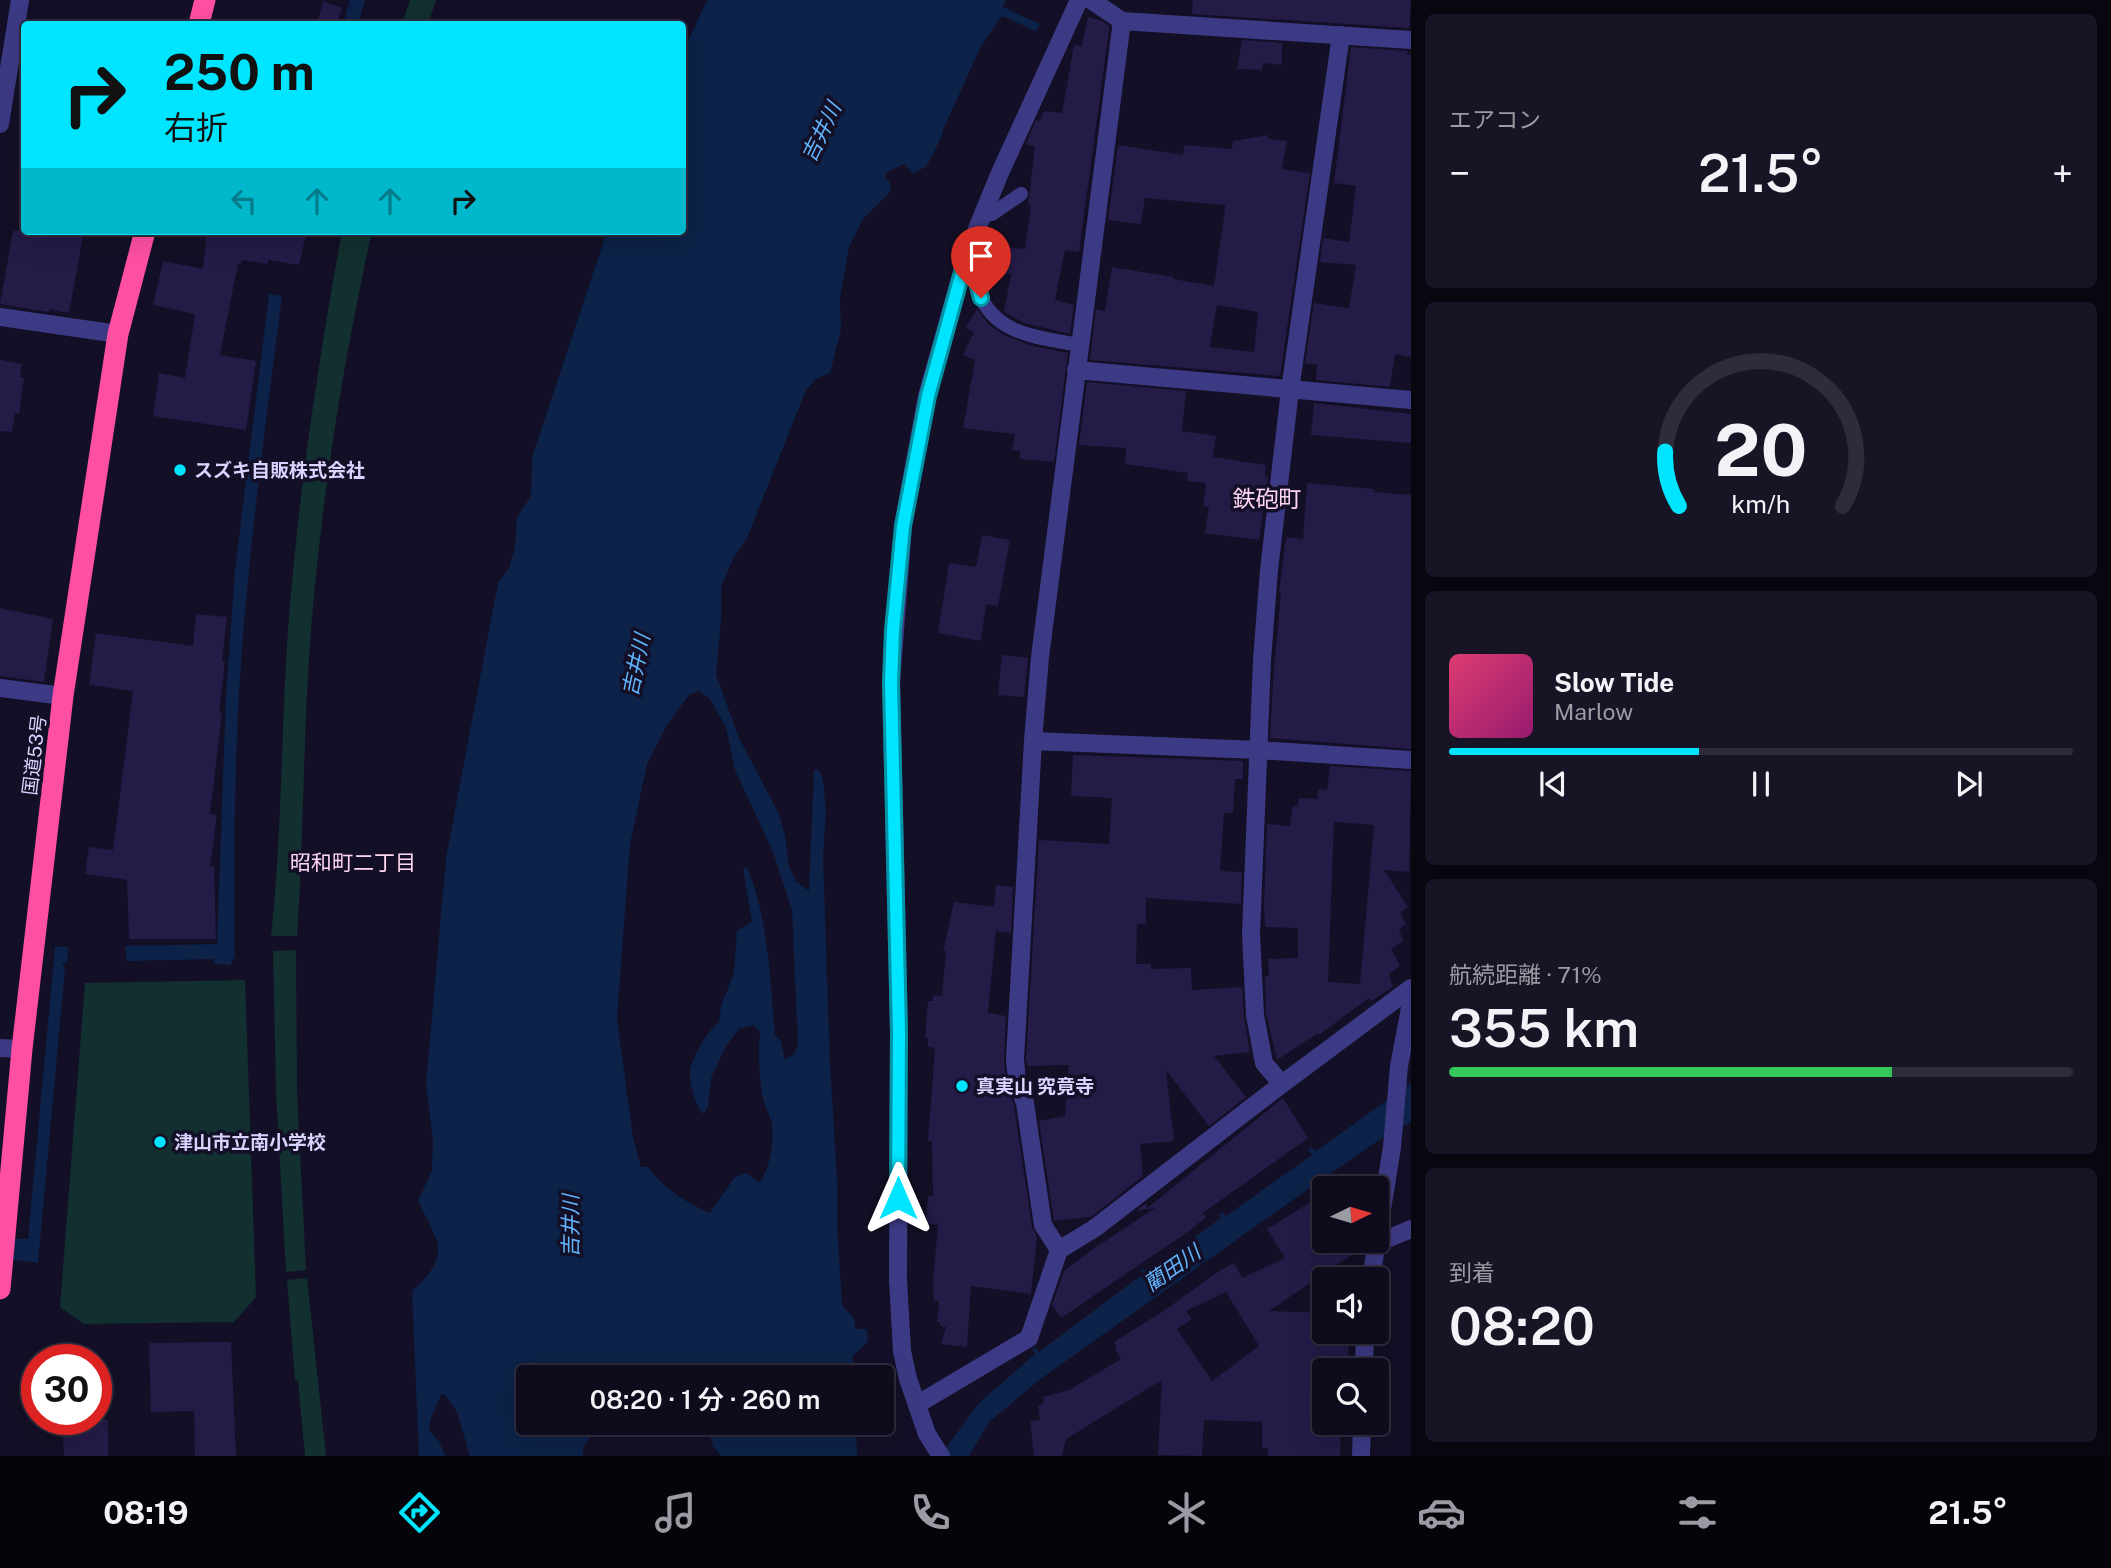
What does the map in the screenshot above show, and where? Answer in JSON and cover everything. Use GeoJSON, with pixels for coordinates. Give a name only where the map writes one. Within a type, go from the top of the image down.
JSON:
{"type":"FeatureCollection","features":[{"type":"Feature","properties":{"kind":"highway"},"geometry":{"type":"LineString","coordinates":[[200,21],[205,0]]}},
{"type":"Feature","properties":{"kind":"highway","name":"国道53号"},"geometry":{"type":"LineString","coordinates":[[0,1289],[22,1049],[63,696],[118,334],[144,235]]}},
{"type":"Feature","properties":{"kind":"street"},"geometry":{"type":"LineString","coordinates":[[0,124],[20,0]]}},
{"type":"Feature","properties":{"kind":"street"},"geometry":{"type":"LineString","coordinates":[[941,1456],[927,1434],[908,1379],[902,1350],[898,1280],[899,1032],[891,669],[903,526],[928,396],[966,258],[1079,0]]}},
{"type":"Feature","properties":{"kind":"street"},"geometry":{"type":"LineString","coordinates":[[1091,0],[1122,22],[1411,40]]}},
{"type":"Feature","properties":{"kind":"street"},"geometry":{"type":"LineString","coordinates":[[1059,1250],[1043,1225],[1025,1103],[1017,1082],[1015,1059],[1040,657],[1122,22]]}},
{"type":"Feature","properties":{"kind":"street"},"geometry":{"type":"LineString","coordinates":[[1282,1084],[1264,1063],[1255,1015],[1251,934],[1258,750],[1269,570],[1290,390],[1340,35]]}},
{"type":"Feature","properties":{"kind":"street"},"geometry":{"type":"LineString","coordinates":[[0,317],[118,334]]}},
{"type":"Feature","properties":{"kind":"street"},"geometry":{"type":"LineString","coordinates":[[1076,370],[1411,400]]}},
{"type":"Feature","properties":{"kind":"street"},"geometry":{"type":"LineString","coordinates":[[0,688],[63,696]]}},
{"type":"Feature","properties":{"kind":"street"},"geometry":{"type":"LineString","coordinates":[[1033,741],[1258,750],[1411,760]]}},
{"type":"Feature","properties":{"kind":"street"},"geometry":{"type":"LineString","coordinates":[[918,1404],[1029,1338],[1059,1250],[1095,1228],[1411,988]]}},
{"type":"Feature","properties":{"kind":"street"},"geometry":{"type":"LineString","coordinates":[[1387,1176],[1399,1066],[1411,1003]]}},
{"type":"Feature","properties":{"kind":"street"},"geometry":{"type":"LineString","coordinates":[[0,1048],[22,1049]]}},
{"type":"Feature","properties":{"kind":"street"},"geometry":{"type":"LineString","coordinates":[[1390,1236],[1411,1229]]}},
{"type":"Feature","properties":{"kind":"street"},"geometry":{"type":"LineString","coordinates":[[1362,1456],[1363,1435]]}},
{"type":"Feature","properties":{"kind":"lane"},"geometry":{"type":"LineString","coordinates":[[983,214],[992,215],[1021,194]]}},
{"type":"Feature","properties":{"kind":"lane"},"geometry":{"type":"LineString","coordinates":[[966,258],[972,264],[981,298],[1001,323],[1020,334],[1079,345]]}},
{"type":"Feature","properties":{"kind":"green space"},"geometry":{"type":"Polygon","coordinates":[[[410,0],[436,0],[429,21],[403,21],[410,0]]]}},
{"type":"Feature","properties":{"kind":"green space"},"geometry":{"type":"Polygon","coordinates":[[[341,235],[371,235],[335,429],[321,529],[308,667],[297,936],[271,936],[292,580],[325,330],[341,235]]]}},
{"type":"Feature","properties":{"kind":"green space"},"geometry":{"type":"Polygon","coordinates":[[[294,950],[297,1092],[306,1270],[286,1272],[276,1092],[273,951],[294,950]]]}},
{"type":"Feature","properties":{"kind":"green space"},"geometry":{"type":"Polygon","coordinates":[[[245,980],[256,1297],[234,1322],[84,1324],[60,1307],[85,983],[245,980]]]}},
{"type":"Feature","properties":{"kind":"green space"},"geometry":{"type":"Polygon","coordinates":[[[307,1278],[326,1456],[305,1456],[298,1381],[295,1380],[287,1280],[307,1278]]]}},
{"type":"Feature","properties":{"kind":"water"},"geometry":{"type":"Polygon","coordinates":[[[350,0],[365,0],[359,21],[344,21],[350,0]]]}},
{"type":"Feature","properties":{"kind":"water","name":"吉井川"},"geometry":{"type":"Polygon","coordinates":[[[707,0],[1006,0],[1003,7],[1040,24],[1036,31],[1002,16],[981,46],[926,167],[913,173],[904,164],[887,172],[885,177],[890,183],[891,191],[863,219],[849,247],[840,298],[841,329],[830,373],[816,379],[806,390],[747,538],[733,559],[721,588],[716,675],[739,738],[779,814],[789,866],[796,881],[809,891],[814,770],[819,770],[823,779],[826,811],[823,857],[830,1064],[842,1305],[855,1320],[855,1329],[867,1329],[868,1341],[853,1356],[853,1365],[516,1365],[516,1435],[592,1435],[583,1448],[583,1456],[470,1456],[457,1412],[445,1395],[441,1394],[429,1429],[440,1443],[445,1456],[419,1456],[412,1291],[433,1267],[438,1248],[418,1201],[432,1170],[433,1141],[426,1084],[446,858],[498,583],[509,568],[515,548],[517,517],[531,496],[532,458],[606,235],[686,235],[686,46],[707,0]],[[699,691],[689,695],[667,725],[647,764],[630,844],[617,1019],[633,1137],[641,1167],[648,1167],[676,1194],[710,1213],[735,1177],[747,1173],[759,1183],[772,1148],[772,1125],[760,1078],[760,1032],[754,1025],[739,1029],[726,1046],[711,1078],[708,1107],[703,1114],[690,1076],[697,1051],[719,1022],[721,1006],[734,973],[737,931],[752,921],[743,868],[747,867],[760,908],[775,1036],[781,1041],[785,1060],[793,1055],[798,1045],[792,910],[773,852],[735,770],[726,727],[710,699],[699,691]]]}},
{"type":"Feature","properties":{"kind":"water"},"geometry":{"type":"Polygon","coordinates":[[[269,294],[282,296],[257,494],[242,643],[235,793],[235,959],[232,959],[231,965],[214,964],[214,959],[127,961],[125,946],[217,944],[226,695],[235,570],[269,294]]]}},
{"type":"Feature","properties":{"kind":"water"},"geometry":{"type":"Polygon","coordinates":[[[55,947],[68,947],[67,963],[62,963],[65,968],[38,1263],[0,1258],[0,1238],[28,1239],[55,947]]]}},
{"type":"Feature","properties":{"kind":"water","name":"藺田川"},"geometry":{"type":"Polygon","coordinates":[[[1411,1083],[1411,1122],[1382,1138],[1327,1176],[1312,1176],[1312,1187],[1042,1378],[989,1422],[969,1456],[940,1456],[979,1403],[1035,1354],[1032,1349],[1035,1347],[1039,1352],[1143,1274],[1141,1270],[1147,1272],[1221,1218],[1219,1215],[1222,1212],[1226,1216],[1312,1155],[1308,1149],[1312,1147],[1316,1151],[1411,1083]]]}},
{"type":"Feature","properties":{"kind":"water"},"geometry":{"type":"Polygon","coordinates":[[[710,1435],[856,1435],[857,1456],[721,1456],[713,1446],[710,1435]]]}},
{"type":"Feature","properties":{"kind":"building"},"geometry":{"type":"Polygon","coordinates":[[[1193,0],[1411,0],[1409,28],[1192,14],[1193,0]]]}},
{"type":"Feature","properties":{"kind":"building"},"geometry":{"type":"Polygon","coordinates":[[[323,1],[342,8],[338,21],[318,21],[323,1]]]}},
{"type":"Feature","properties":{"kind":"building"},"geometry":{"type":"Polygon","coordinates":[[[1088,17],[1102,21],[1109,26],[1109,30],[1079,252],[1065,250],[1055,300],[1074,305],[1070,334],[1024,323],[1004,312],[1011,274],[996,273],[1001,246],[1025,249],[1035,147],[1026,144],[1036,120],[1039,121],[1044,111],[1062,113],[1074,45],[1082,46],[1088,17]]]}},
{"type":"Feature","properties":{"kind":"building"},"geometry":{"type":"Polygon","coordinates":[[[1242,40],[1282,43],[1282,65],[1263,63],[1262,70],[1237,69],[1242,40]]]}},
{"type":"Feature","properties":{"kind":"building"},"geometry":{"type":"Polygon","coordinates":[[[1351,47],[1408,51],[1407,55],[1411,55],[1411,357],[1395,354],[1390,387],[1316,380],[1317,365],[1305,363],[1314,303],[1349,308],[1356,265],[1320,262],[1323,238],[1349,242],[1356,186],[1334,183],[1351,47]]]}},
{"type":"Feature","properties":{"kind":"building"},"geometry":{"type":"Polygon","coordinates":[[[1268,135],[1269,139],[1287,141],[1282,169],[1310,173],[1280,376],[1090,360],[1096,309],[1105,311],[1112,267],[1214,286],[1224,218],[1225,205],[1145,198],[1141,224],[1108,220],[1118,145],[1183,155],[1184,145],[1232,149],[1233,141],[1268,135]],[[1217,305],[1210,347],[1254,352],[1258,312],[1217,305]]]}},
{"type":"Feature","properties":{"kind":"building"},"geometry":{"type":"Polygon","coordinates":[[[13,231],[21,231],[21,235],[83,235],[69,313],[0,304],[13,231]]]}},
{"type":"Feature","properties":{"kind":"building"},"geometry":{"type":"Polygon","coordinates":[[[207,235],[306,235],[299,265],[268,260],[268,264],[242,260],[241,264],[238,263],[220,355],[256,361],[246,430],[153,416],[159,373],[185,378],[195,314],[153,305],[163,261],[203,269],[207,235]]]}},
{"type":"Feature","properties":{"kind":"building"},"geometry":{"type":"Polygon","coordinates":[[[977,309],[989,325],[1004,335],[1032,346],[1068,353],[1054,462],[1020,459],[1020,451],[1012,450],[1015,434],[963,428],[975,360],[963,355],[974,332],[965,328],[977,309]]]}},
{"type":"Feature","properties":{"kind":"building"},"geometry":{"type":"Polygon","coordinates":[[[0,360],[22,364],[20,377],[24,378],[19,414],[15,413],[12,432],[0,431],[0,360]]]}},
{"type":"Feature","properties":{"kind":"building"},"geometry":{"type":"Polygon","coordinates":[[[1087,382],[1186,391],[1182,431],[1216,436],[1213,457],[1266,465],[1265,477],[1268,477],[1259,540],[1205,533],[1209,507],[1203,506],[1206,483],[1187,481],[1188,473],[1125,464],[1126,448],[1079,445],[1087,382]]]}},
{"type":"Feature","properties":{"kind":"building"},"geometry":{"type":"Polygon","coordinates":[[[1314,403],[1411,414],[1411,443],[1311,435],[1314,403]]]}},
{"type":"Feature","properties":{"kind":"building"},"geometry":{"type":"Polygon","coordinates":[[[1307,483],[1411,495],[1411,749],[1270,738],[1279,592],[1286,537],[1303,539],[1307,483]]]}},
{"type":"Feature","properties":{"kind":"building"},"geometry":{"type":"Polygon","coordinates":[[[982,535],[1010,540],[998,606],[986,604],[981,641],[938,633],[949,563],[976,567],[982,535]]]}},
{"type":"Feature","properties":{"kind":"building"},"geometry":{"type":"Polygon","coordinates":[[[0,608],[53,619],[44,682],[0,676],[0,608]]]}},
{"type":"Feature","properties":{"kind":"building"},"geometry":{"type":"Polygon","coordinates":[[[196,614],[227,617],[219,713],[222,713],[210,814],[217,815],[210,866],[214,866],[216,939],[129,939],[127,880],[85,874],[89,847],[113,850],[133,691],[89,685],[96,633],[193,646],[196,614]]]}},
{"type":"Feature","properties":{"kind":"building"},"geometry":{"type":"Polygon","coordinates":[[[1002,655],[1028,658],[1024,697],[998,695],[1002,655]]]}},
{"type":"Feature","properties":{"kind":"building"},"geometry":{"type":"Polygon","coordinates":[[[1073,755],[1243,761],[1243,779],[1235,779],[1233,813],[1224,813],[1220,871],[1242,872],[1241,904],[1146,898],[1146,924],[1137,924],[1136,964],[1151,964],[1151,969],[1191,968],[1192,990],[1242,987],[1250,1052],[1214,1056],[1246,1097],[1209,1126],[1166,1070],[1174,1141],[1140,1144],[1143,1176],[1091,1217],[1054,1221],[1039,1121],[1065,1116],[1069,1065],[1027,1066],[1026,1059],[1039,840],[1109,844],[1112,798],[1071,796],[1073,755]]]}},
{"type":"Feature","properties":{"kind":"building"},"geometry":{"type":"Polygon","coordinates":[[[1330,766],[1411,771],[1409,872],[1384,870],[1408,907],[1400,913],[1406,924],[1399,929],[1403,941],[1391,949],[1400,966],[1389,974],[1393,987],[1371,1001],[1369,998],[1319,1035],[1318,1033],[1277,1060],[1266,1014],[1265,976],[1269,976],[1268,959],[1298,958],[1298,928],[1265,925],[1267,824],[1290,826],[1293,806],[1298,805],[1299,798],[1317,799],[1318,789],[1327,790],[1330,766]],[[1334,822],[1328,982],[1360,984],[1374,825],[1334,822]]]}},
{"type":"Feature","properties":{"kind":"building"},"geometry":{"type":"Polygon","coordinates":[[[996,885],[1013,887],[1011,933],[996,931],[988,1013],[1006,1016],[1006,1083],[1014,1106],[1032,1227],[1037,1237],[1031,1294],[971,1286],[967,1347],[941,1344],[946,1327],[937,1322],[939,1301],[934,1301],[938,1225],[926,1224],[928,1196],[933,1196],[932,1141],[928,1141],[935,1048],[928,1047],[928,1038],[925,1038],[928,1001],[933,1001],[933,995],[942,996],[946,951],[943,951],[954,902],[994,907],[996,885]]]}},
{"type":"Feature","properties":{"kind":"building"},"geometry":{"type":"Polygon","coordinates":[[[1283,1098],[1308,1138],[1203,1213],[1206,1217],[1189,1231],[1061,1318],[1052,1305],[1064,1271],[1155,1208],[1136,1211],[1146,1203],[1147,1208],[1283,1098]]]}},
{"type":"Feature","properties":{"kind":"building"},"geometry":{"type":"Polygon","coordinates":[[[1312,1201],[1312,1253],[1355,1253],[1334,1267],[1312,1267],[1312,1282],[1269,1311],[1312,1313],[1312,1344],[1349,1344],[1348,1358],[1312,1358],[1312,1435],[1341,1435],[1340,1456],[1268,1456],[1268,1448],[1262,1448],[1262,1422],[1204,1420],[1202,1456],[1158,1455],[1162,1380],[1066,1439],[1062,1456],[1034,1456],[1030,1421],[1040,1420],[1038,1406],[1044,1403],[1043,1397],[1069,1390],[1121,1359],[1114,1342],[1219,1271],[1234,1263],[1242,1278],[1285,1258],[1267,1229],[1312,1201]],[[1226,1292],[1186,1311],[1192,1319],[1177,1329],[1212,1381],[1259,1346],[1226,1292]]]}},
{"type":"Feature","properties":{"kind":"building"},"geometry":{"type":"Polygon","coordinates":[[[231,1342],[236,1456],[195,1456],[194,1411],[151,1412],[149,1343],[231,1342]]]}},
{"type":"Feature","properties":{"kind":"building"},"geometry":{"type":"Polygon","coordinates":[[[63,1435],[108,1435],[108,1456],[64,1456],[63,1435]]]}},
{"type":"Feature","properties":{"kind":"place","name":"スズキ自販株式会社"},"geometry":{"type":"Point","coordinates":[180,470]}},
{"type":"Feature","properties":{"kind":"place","name":"真実山 究竟寺"},"geometry":{"type":"Point","coordinates":[962,1086]}},
{"type":"Feature","properties":{"kind":"place","name":"津山市立南小学校"},"geometry":{"type":"Point","coordinates":[160,1142]}},
{"type":"Feature","properties":{"kind":"district","name":"鉄砲町"},"geometry":{"type":"Point","coordinates":[1267,498]}},
{"type":"Feature","properties":{"kind":"district","name":"昭和町二丁目"},"geometry":{"type":"Point","coordinates":[353,862]}},
{"type":"Feature","properties":{"kind":"route"},"geometry":{"type":"LineString","coordinates":[[898,1198],[899,1032],[891,682],[893,630],[903,526],[928,396],[966,258],[972,264],[981,298]]}}]}
